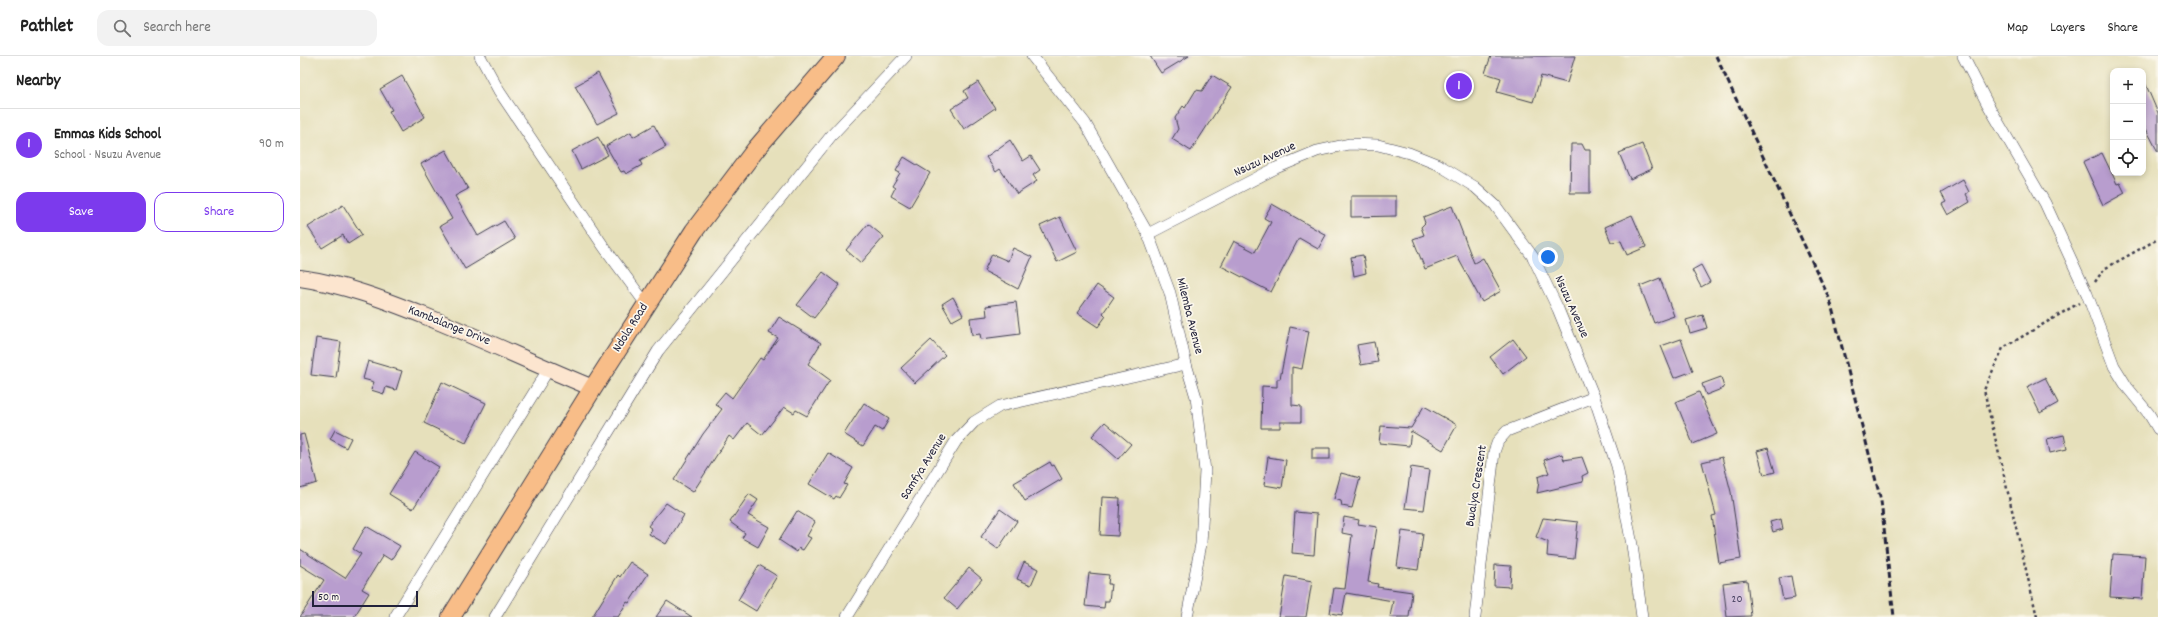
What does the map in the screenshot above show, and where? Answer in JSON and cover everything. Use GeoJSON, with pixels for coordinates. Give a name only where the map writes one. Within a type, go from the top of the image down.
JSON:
{"type":"FeatureCollection","features":[{"type":"Feature","properties":{"kind":"main road","name":"Ndola Road"},"geometry":{"type":"LineString","coordinates":[[451,617],[593,388],[694,231],[756,149],[836,56]]}},
{"type":"Feature","properties":{"kind":"street"},"geometry":{"type":"LineString","coordinates":[[480,56],[499,90],[604,247],[646,304]]}},
{"type":"Feature","properties":{"kind":"street"},"geometry":{"type":"LineString","coordinates":[[495,617],[658,351],[831,136],[906,56]]}},
{"type":"Feature","properties":{"kind":"street","name":"Milemba Avenue"},"geometry":{"type":"LineString","coordinates":[[1032,56],[1085,123],[1148,234],[1170,293],[1186,364],[1196,397],[1205,471],[1201,544],[1187,617]]}},
{"type":"Feature","properties":{"kind":"street"},"geometry":{"type":"LineString","coordinates":[[1963,56],[1987,103],[2045,203],[2087,294],[2114,366],[2126,387],[2149,414],[2158,429]]}},
{"type":"Feature","properties":{"kind":"street","name":"Nsuzu Avenue"},"geometry":{"type":"LineString","coordinates":[[1148,234],[1276,168],[1317,151],[1350,144],[1378,145],[1409,153],[1439,165],[1475,187],[1495,205],[1533,257],[1558,309],[1594,396],[1617,466],[1632,545],[1642,617]]}},
{"type":"Feature","properties":{"kind":"street","name":"Kambalange Drive"},"geometry":{"type":"LineString","coordinates":[[300,278],[380,298],[493,343],[548,370],[593,388]]}},
{"type":"Feature","properties":{"kind":"street","name":"Samfya Avenue"},"geometry":{"type":"LineString","coordinates":[[847,617],[956,441],[974,422],[1000,406],[1186,364]]}},
{"type":"Feature","properties":{"kind":"street"},"geometry":{"type":"LineString","coordinates":[[396,617],[548,370]]}},
{"type":"Feature","properties":{"kind":"street","name":"Bwalya Crescent"},"geometry":{"type":"LineString","coordinates":[[1474,617],[1491,471],[1494,452],[1498,441],[1507,431],[1594,396]]}},
{"type":"Feature","properties":{"kind":"path"},"geometry":{"type":"LineString","coordinates":[[2037,617],[1984,390],[2003,348],[2076,307],[2104,269],[2158,239]]}},
{"type":"Feature","properties":{"kind":"building"},"geometry":{"type":"Polygon","coordinates":[[[1150,56],[1189,56],[1161,73],[1150,56]]]}},
{"type":"Feature","properties":{"kind":"building"},"geometry":{"type":"Polygon","coordinates":[[[1491,56],[1575,56],[1567,83],[1541,76],[1533,102],[1497,92],[1501,78],[1485,73],[1491,56]]]}},
{"type":"Feature","properties":{"kind":"building"},"geometry":{"type":"Polygon","coordinates":[[[598,73],[619,113],[597,124],[575,86],[598,73]]]}},
{"type":"Feature","properties":{"kind":"building"},"geometry":{"type":"Polygon","coordinates":[[[1212,75],[1232,87],[1191,151],[1172,139],[1178,129],[1175,118],[1183,106],[1185,108],[1196,90],[1202,91],[1212,75]]]}},
{"type":"Feature","properties":{"kind":"building"},"geometry":{"type":"Polygon","coordinates":[[[402,76],[425,117],[401,132],[389,111],[392,110],[380,89],[402,76]]]}},
{"type":"Feature","properties":{"kind":"building"},"geometry":{"type":"Polygon","coordinates":[[[978,82],[995,108],[964,129],[951,109],[968,98],[964,91],[978,82]]]}},
{"type":"Feature","properties":{"kind":"building"},"geometry":{"type":"Polygon","coordinates":[[[2146,85],[2158,113],[2158,152],[2146,129],[2146,85]]]}},
{"type":"Feature","properties":{"kind":"building"},"geometry":{"type":"Polygon","coordinates":[[[654,125],[666,147],[640,161],[642,165],[626,174],[624,171],[621,172],[606,146],[631,132],[633,137],[654,125]]]}},
{"type":"Feature","properties":{"kind":"building"},"geometry":{"type":"Polygon","coordinates":[[[598,137],[608,155],[581,169],[572,151],[598,137]]]}},
{"type":"Feature","properties":{"kind":"building"},"geometry":{"type":"Polygon","coordinates":[[[1010,140],[1023,161],[1031,156],[1040,170],[1033,175],[1037,181],[1017,194],[1000,169],[996,172],[986,157],[1010,140]]]}},
{"type":"Feature","properties":{"kind":"building"},"geometry":{"type":"Polygon","coordinates":[[[1571,144],[1582,144],[1585,150],[1590,150],[1590,193],[1570,193],[1571,144]]]}},
{"type":"Feature","properties":{"kind":"building"},"geometry":{"type":"Polygon","coordinates":[[[1642,144],[1652,169],[1630,179],[1619,153],[1642,144]]]}},
{"type":"Feature","properties":{"kind":"building"},"geometry":{"type":"Polygon","coordinates":[[[446,150],[468,189],[455,196],[478,236],[504,221],[515,239],[465,269],[440,226],[452,219],[421,164],[446,150]]]}},
{"type":"Feature","properties":{"kind":"building"},"geometry":{"type":"Polygon","coordinates":[[[2102,153],[2110,170],[2110,176],[2113,176],[2117,184],[2120,183],[2125,193],[2103,205],[2083,162],[2102,153]]]}},
{"type":"Feature","properties":{"kind":"building"},"geometry":{"type":"Polygon","coordinates":[[[904,157],[930,173],[910,207],[891,196],[895,188],[892,186],[900,173],[896,171],[904,157]]]}},
{"type":"Feature","properties":{"kind":"building"},"geometry":{"type":"Polygon","coordinates":[[[1963,180],[1969,192],[1966,194],[1970,202],[1948,215],[1942,204],[1946,202],[1941,193],[1963,180]]]}},
{"type":"Feature","properties":{"kind":"building"},"geometry":{"type":"Polygon","coordinates":[[[1351,196],[1396,196],[1396,216],[1351,217],[1351,196]]]}},
{"type":"Feature","properties":{"kind":"building"},"geometry":{"type":"Polygon","coordinates":[[[1272,204],[1326,235],[1318,249],[1299,238],[1271,292],[1221,266],[1234,241],[1255,252],[1271,222],[1264,218],[1272,204]]]}},
{"type":"Feature","properties":{"kind":"building"},"geometry":{"type":"Polygon","coordinates":[[[343,205],[362,235],[348,244],[343,235],[322,248],[308,227],[343,205]]]}},
{"type":"Feature","properties":{"kind":"building"},"geometry":{"type":"Polygon","coordinates":[[[1452,206],[1474,263],[1483,258],[1501,291],[1482,302],[1457,256],[1425,269],[1413,239],[1424,235],[1421,227],[1425,223],[1423,217],[1452,206]]]}},
{"type":"Feature","properties":{"kind":"building"},"geometry":{"type":"Polygon","coordinates":[[[1632,215],[1646,247],[1627,255],[1621,241],[1611,242],[1605,227],[1632,215]]]}},
{"type":"Feature","properties":{"kind":"building"},"geometry":{"type":"Polygon","coordinates":[[[1060,217],[1077,252],[1057,262],[1040,226],[1060,217]]]}},
{"type":"Feature","properties":{"kind":"building"},"geometry":{"type":"Polygon","coordinates":[[[868,224],[884,237],[861,263],[846,250],[868,224]]]}},
{"type":"Feature","properties":{"kind":"building"},"geometry":{"type":"Polygon","coordinates":[[[1013,248],[1032,257],[1018,289],[984,271],[992,254],[1008,261],[1013,248]]]}},
{"type":"Feature","properties":{"kind":"building"},"geometry":{"type":"Polygon","coordinates":[[[1363,255],[1366,273],[1354,276],[1351,257],[1363,255]]]}},
{"type":"Feature","properties":{"kind":"building"},"geometry":{"type":"Polygon","coordinates":[[[1701,265],[1710,282],[1701,287],[1692,270],[1701,265]]]}},
{"type":"Feature","properties":{"kind":"building"},"geometry":{"type":"Polygon","coordinates":[[[823,272],[840,285],[814,318],[797,305],[823,272]]]}},
{"type":"Feature","properties":{"kind":"building"},"geometry":{"type":"Polygon","coordinates":[[[1660,278],[1674,316],[1654,323],[1640,286],[1660,278]]]}},
{"type":"Feature","properties":{"kind":"building"},"geometry":{"type":"Polygon","coordinates":[[[1097,285],[1114,297],[1103,313],[1106,316],[1098,327],[1077,313],[1097,285]]]}},
{"type":"Feature","properties":{"kind":"building"},"geometry":{"type":"Polygon","coordinates":[[[953,297],[963,315],[952,321],[942,304],[953,297]]]}},
{"type":"Feature","properties":{"kind":"building"},"geometry":{"type":"Polygon","coordinates":[[[1016,302],[1020,334],[981,339],[980,334],[972,335],[970,318],[987,316],[986,306],[1016,302]]]}},
{"type":"Feature","properties":{"kind":"building"},"geometry":{"type":"Polygon","coordinates":[[[1703,315],[1707,328],[1690,333],[1686,320],[1703,315]]]}},
{"type":"Feature","properties":{"kind":"building"},"geometry":{"type":"Polygon","coordinates":[[[779,317],[821,343],[808,364],[830,380],[807,416],[796,410],[794,413],[784,407],[762,435],[747,423],[734,440],[729,436],[693,492],[674,480],[703,434],[722,409],[715,404],[725,392],[732,398],[760,358],[763,360],[778,338],[769,333],[779,317]]]}},
{"type":"Feature","properties":{"kind":"building"},"geometry":{"type":"Polygon","coordinates":[[[1290,327],[1309,331],[1302,369],[1292,367],[1292,405],[1301,406],[1301,422],[1280,422],[1280,428],[1261,428],[1262,386],[1277,387],[1277,379],[1280,379],[1290,327]]]}},
{"type":"Feature","properties":{"kind":"building"},"geometry":{"type":"Polygon","coordinates":[[[316,338],[341,342],[336,378],[311,375],[316,338]]]}},
{"type":"Feature","properties":{"kind":"building"},"geometry":{"type":"Polygon","coordinates":[[[1513,339],[1526,356],[1503,374],[1490,357],[1513,339]]]}},
{"type":"Feature","properties":{"kind":"building"},"geometry":{"type":"Polygon","coordinates":[[[1681,339],[1693,371],[1674,378],[1661,346],[1681,339]]]}},
{"type":"Feature","properties":{"kind":"building"},"geometry":{"type":"Polygon","coordinates":[[[931,340],[945,355],[915,383],[901,368],[931,340]]]}},
{"type":"Feature","properties":{"kind":"building"},"geometry":{"type":"Polygon","coordinates":[[[1374,342],[1378,362],[1361,365],[1357,345],[1374,342]]]}},
{"type":"Feature","properties":{"kind":"building"},"geometry":{"type":"Polygon","coordinates":[[[368,361],[402,371],[396,390],[386,387],[384,394],[371,390],[374,382],[363,379],[368,361]]]}},
{"type":"Feature","properties":{"kind":"building"},"geometry":{"type":"Polygon","coordinates":[[[1721,377],[1724,388],[1706,395],[1702,384],[1721,377]]]}},
{"type":"Feature","properties":{"kind":"building"},"geometry":{"type":"Polygon","coordinates":[[[2045,378],[2058,403],[2040,413],[2027,387],[2045,378]]]}},
{"type":"Feature","properties":{"kind":"building"},"geometry":{"type":"Polygon","coordinates":[[[442,382],[486,403],[466,443],[424,423],[442,382]]]}},
{"type":"Feature","properties":{"kind":"building"},"geometry":{"type":"Polygon","coordinates":[[[1699,392],[1717,434],[1693,444],[1676,402],[1699,392]]]}},
{"type":"Feature","properties":{"kind":"building"},"geometry":{"type":"Polygon","coordinates":[[[864,403],[889,419],[882,431],[875,427],[863,446],[844,434],[864,403]]]}},
{"type":"Feature","properties":{"kind":"building"},"geometry":{"type":"Polygon","coordinates":[[[1424,406],[1457,425],[1443,450],[1411,431],[1409,446],[1379,443],[1381,426],[1411,428],[1424,406]]]}},
{"type":"Feature","properties":{"kind":"building"},"geometry":{"type":"Polygon","coordinates":[[[1105,422],[1131,444],[1118,459],[1092,436],[1105,422]]]}},
{"type":"Feature","properties":{"kind":"building"},"geometry":{"type":"Polygon","coordinates":[[[335,430],[351,438],[346,448],[330,439],[335,430]]]}},
{"type":"Feature","properties":{"kind":"building"},"geometry":{"type":"Polygon","coordinates":[[[304,434],[317,483],[300,488],[300,435],[304,434]]]}},
{"type":"Feature","properties":{"kind":"building"},"geometry":{"type":"Polygon","coordinates":[[[2064,435],[2067,449],[2050,453],[2047,439],[2064,435]]]}},
{"type":"Feature","properties":{"kind":"building"},"geometry":{"type":"Polygon","coordinates":[[[1312,448],[1330,448],[1330,459],[1312,459],[1312,448]]]}},
{"type":"Feature","properties":{"kind":"building"},"geometry":{"type":"Polygon","coordinates":[[[1768,448],[1775,472],[1764,475],[1757,451],[1768,448]]]}},
{"type":"Feature","properties":{"kind":"building"},"geometry":{"type":"Polygon","coordinates":[[[415,452],[439,467],[413,509],[389,494],[415,452]]]}},
{"type":"Feature","properties":{"kind":"building"},"geometry":{"type":"Polygon","coordinates":[[[828,453],[853,468],[844,484],[847,485],[839,498],[836,496],[834,499],[809,484],[828,453]]]}},
{"type":"Feature","properties":{"kind":"building"},"geometry":{"type":"Polygon","coordinates":[[[1562,454],[1564,460],[1582,457],[1588,473],[1582,476],[1583,482],[1537,493],[1539,482],[1538,477],[1549,473],[1544,460],[1562,454]]]}},
{"type":"Feature","properties":{"kind":"building"},"geometry":{"type":"Polygon","coordinates":[[[1268,457],[1286,460],[1282,488],[1264,485],[1268,457]]]}},
{"type":"Feature","properties":{"kind":"building"},"geometry":{"type":"Polygon","coordinates":[[[1722,457],[1731,492],[1741,559],[1719,563],[1712,516],[1716,515],[1702,462],[1722,457]]]}},
{"type":"Feature","properties":{"kind":"building"},"geometry":{"type":"Polygon","coordinates":[[[1050,462],[1052,466],[1054,465],[1062,479],[1025,501],[1014,483],[1050,462]]]}},
{"type":"Feature","properties":{"kind":"building"},"geometry":{"type":"Polygon","coordinates":[[[1411,467],[1430,470],[1424,510],[1405,508],[1411,467]]]}},
{"type":"Feature","properties":{"kind":"building"},"geometry":{"type":"Polygon","coordinates":[[[1341,473],[1360,478],[1352,508],[1342,506],[1341,501],[1334,499],[1341,473]]]}},
{"type":"Feature","properties":{"kind":"building"},"geometry":{"type":"Polygon","coordinates":[[[749,494],[758,500],[748,515],[769,527],[758,547],[742,538],[745,533],[730,522],[749,494]]]}},
{"type":"Feature","properties":{"kind":"building"},"geometry":{"type":"Polygon","coordinates":[[[1102,497],[1120,498],[1118,536],[1100,535],[1102,497]]]}},
{"type":"Feature","properties":{"kind":"building"},"geometry":{"type":"Polygon","coordinates":[[[666,503],[684,515],[666,544],[649,534],[652,529],[648,526],[666,503]]]}},
{"type":"Feature","properties":{"kind":"building"},"geometry":{"type":"Polygon","coordinates":[[[1000,509],[1017,521],[998,549],[981,537],[1000,509]]]}},
{"type":"Feature","properties":{"kind":"building"},"geometry":{"type":"Polygon","coordinates":[[[797,511],[815,522],[807,536],[811,538],[803,550],[799,548],[797,552],[779,540],[797,511]]]}},
{"type":"Feature","properties":{"kind":"building"},"geometry":{"type":"Polygon","coordinates":[[[1295,512],[1317,514],[1314,555],[1292,553],[1295,512]]]}},
{"type":"Feature","properties":{"kind":"building"},"geometry":{"type":"Polygon","coordinates":[[[1344,517],[1359,520],[1358,524],[1377,527],[1368,582],[1378,584],[1377,587],[1412,592],[1409,617],[1390,617],[1393,601],[1346,593],[1342,615],[1330,613],[1334,588],[1345,589],[1352,535],[1342,533],[1344,517]]]}},
{"type":"Feature","properties":{"kind":"building"},"geometry":{"type":"Polygon","coordinates":[[[1543,518],[1578,522],[1574,559],[1547,556],[1548,542],[1536,537],[1543,518]]]}},
{"type":"Feature","properties":{"kind":"building"},"geometry":{"type":"Polygon","coordinates":[[[1781,519],[1783,529],[1773,532],[1770,522],[1781,519]]]}},
{"type":"Feature","properties":{"kind":"building"},"geometry":{"type":"Polygon","coordinates":[[[366,526],[400,546],[391,560],[383,555],[362,589],[369,593],[354,617],[300,617],[324,580],[300,565],[300,549],[345,578],[361,554],[353,549],[366,526]]]}},
{"type":"Feature","properties":{"kind":"building"},"geometry":{"type":"Polygon","coordinates":[[[1402,531],[1423,534],[1418,570],[1397,567],[1402,531]]]}},
{"type":"Feature","properties":{"kind":"building"},"geometry":{"type":"Polygon","coordinates":[[[2113,554],[2145,556],[2142,599],[2110,597],[2113,554]]]}},
{"type":"Feature","properties":{"kind":"building"},"geometry":{"type":"Polygon","coordinates":[[[630,562],[648,574],[629,603],[627,602],[618,617],[592,617],[618,575],[620,577],[630,562]]]}},
{"type":"Feature","properties":{"kind":"building"},"geometry":{"type":"Polygon","coordinates":[[[1024,562],[1038,569],[1031,585],[1017,579],[1024,562]]]}},
{"type":"Feature","properties":{"kind":"building"},"geometry":{"type":"Polygon","coordinates":[[[759,565],[777,576],[756,611],[738,600],[759,565]]]}},
{"type":"Feature","properties":{"kind":"building"},"geometry":{"type":"Polygon","coordinates":[[[1495,565],[1511,566],[1510,587],[1494,586],[1495,565]]]}},
{"type":"Feature","properties":{"kind":"building"},"geometry":{"type":"Polygon","coordinates":[[[969,568],[982,579],[957,609],[944,598],[969,568]]]}},
{"type":"Feature","properties":{"kind":"building"},"geometry":{"type":"Polygon","coordinates":[[[1089,573],[1109,575],[1108,584],[1111,584],[1109,601],[1105,601],[1104,608],[1085,606],[1089,573]]]}},
{"type":"Feature","properties":{"kind":"building"},"geometry":{"type":"Polygon","coordinates":[[[1286,576],[1312,581],[1306,617],[1279,617],[1286,576]]]}},
{"type":"Feature","properties":{"kind":"building"},"geometry":{"type":"Polygon","coordinates":[[[1791,576],[1795,598],[1783,600],[1779,578],[1791,576]]]}},
{"type":"Feature","properties":{"kind":"building"},"geometry":{"type":"Polygon","coordinates":[[[1747,580],[1751,616],[1727,617],[1723,583],[1747,580]]]}},
{"type":"Feature","properties":{"kind":"building"},"geometry":{"type":"Polygon","coordinates":[[[667,601],[692,617],[656,617],[667,601]]]}},
{"type":"Feature","properties":{"kind":"railway"},"geometry":{"type":"LineString","coordinates":[[1716,56],[1830,300],[1881,501],[1894,617]]}},
{"type":"Feature","properties":{"kind":"place","name":"Emmas Kids School"},"geometry":{"type":"Point","coordinates":[1459,86]}}]}
